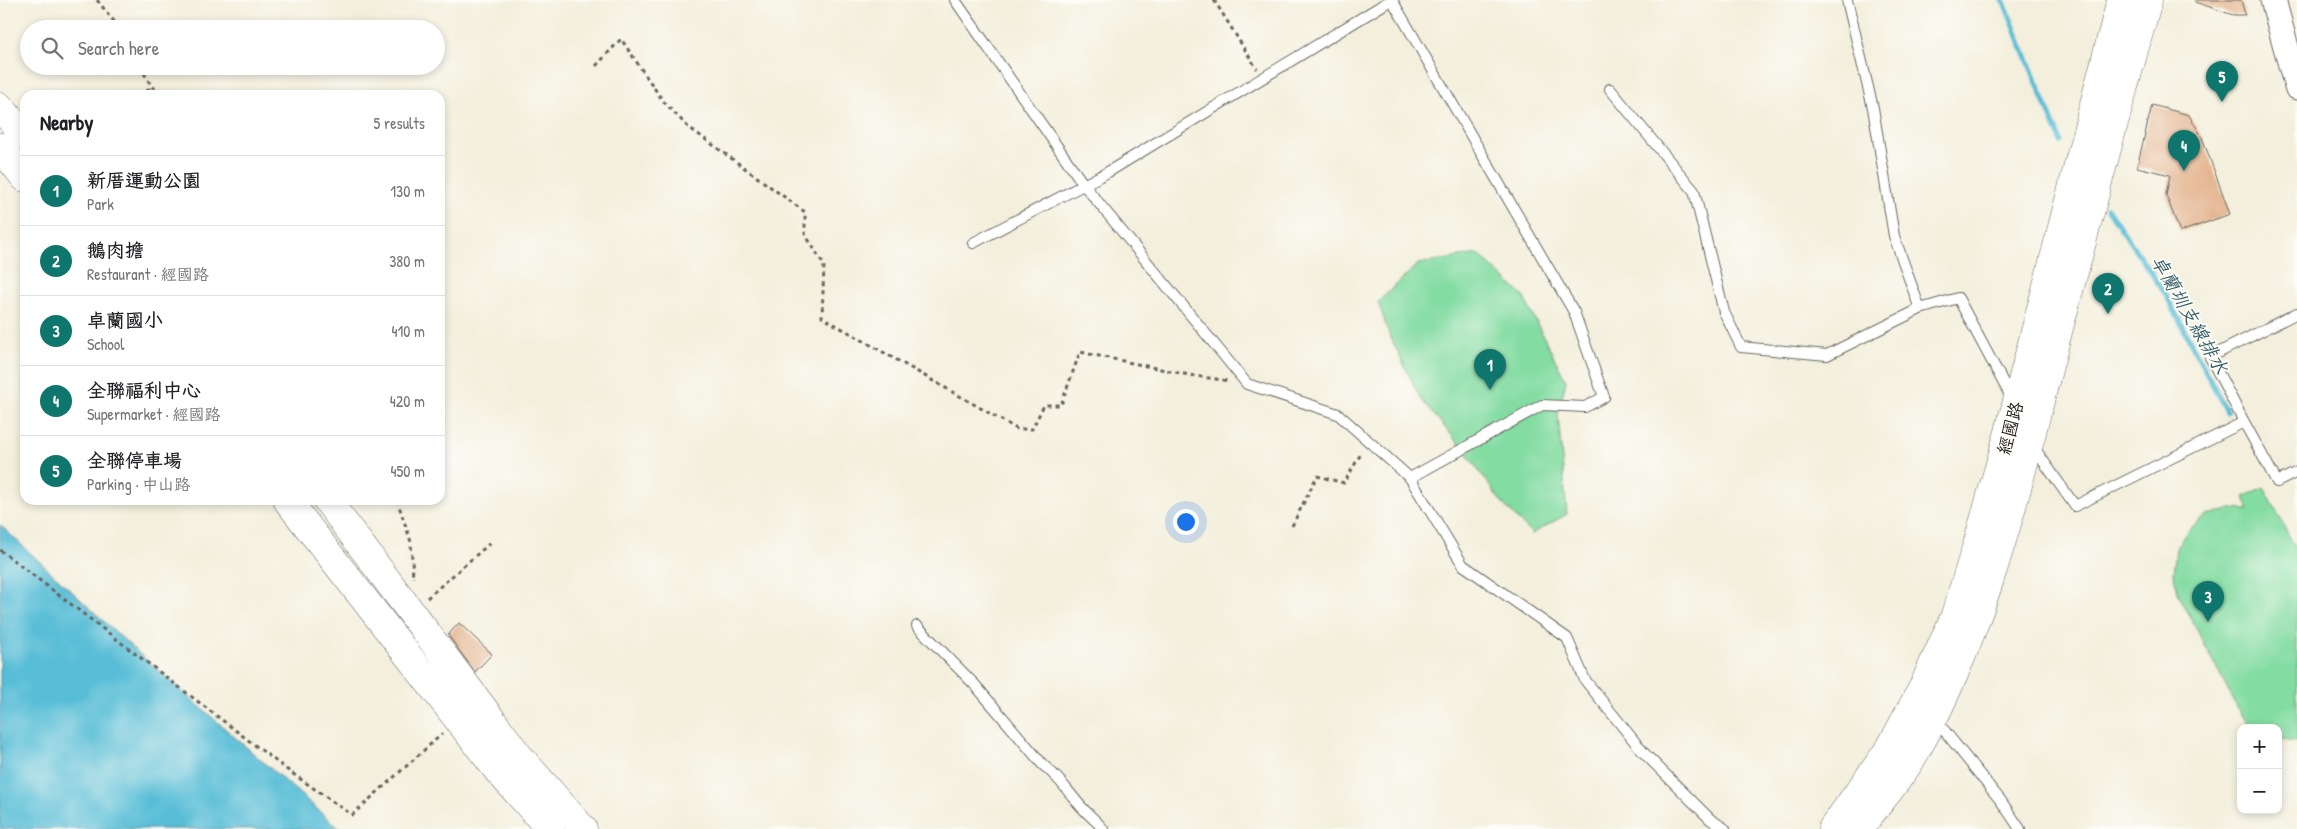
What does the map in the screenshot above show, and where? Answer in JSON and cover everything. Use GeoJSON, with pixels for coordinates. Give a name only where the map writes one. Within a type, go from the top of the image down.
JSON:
{"type":"FeatureCollection","features":[{"type":"Feature","properties":{"kind":"main road","name":"經國路"},"geometry":{"type":"LineString","coordinates":[[1859,829],[1910,760],[1934,717],[1964,652],[1990,579],[2018,427],[2121,0]]}},
{"type":"Feature","properties":{"kind":"main road","name":"經國路"},"geometry":{"type":"LineString","coordinates":[[1832,829],[1890,748],[1923,687],[1946,635],[2018,427],[2098,180],[2148,0]]}},
{"type":"Feature","properties":{"kind":"main road"},"geometry":{"type":"LineString","coordinates":[[0,107],[20,130]]}},
{"type":"Feature","properties":{"kind":"main road"},"geometry":{"type":"LineString","coordinates":[[0,147],[20,172]]}},
{"type":"Feature","properties":{"kind":"main road"},"geometry":{"type":"LineString","coordinates":[[291,505],[498,771],[550,829]]}},
{"type":"Feature","properties":{"kind":"main road"},"geometry":{"type":"LineString","coordinates":[[331,505],[519,756],[583,829]]}},
{"type":"Feature","properties":{"kind":"street"},"geometry":{"type":"LineString","coordinates":[[2273,0],[2297,87]]}},
{"type":"Feature","properties":{"kind":"lane"},"geometry":{"type":"LineString","coordinates":[[955,0],[1084,185],[1247,384],[1338,414],[1410,478],[1463,565],[1567,638],[1585,680],[1642,752],[1710,819],[1725,829]]}},
{"type":"Feature","properties":{"kind":"lane"},"geometry":{"type":"LineString","coordinates":[[973,243],[1084,185],[1391,0],[1574,312],[1604,396],[1585,407],[1542,404],[1410,478]]}},
{"type":"Feature","properties":{"kind":"lane"},"geometry":{"type":"LineString","coordinates":[[1847,0],[1873,108],[1894,236],[1920,309]]}},
{"type":"Feature","properties":{"kind":"lane"},"geometry":{"type":"LineString","coordinates":[[1610,89],[1694,192],[1724,312],[1741,347],[1827,355],[1920,309],[1958,298],[2018,427],[2075,506],[2244,422]]}},
{"type":"Feature","properties":{"kind":"lane"},"geometry":{"type":"LineString","coordinates":[[2297,313],[2210,356],[2277,482],[2297,472]]}},
{"type":"Feature","properties":{"kind":"lane"},"geometry":{"type":"LineString","coordinates":[[917,626],[976,686],[1043,765],[1056,775],[1080,806],[1092,815],[1103,829]]}},
{"type":"Feature","properties":{"kind":"lane"},"geometry":{"type":"LineString","coordinates":[[1934,717],[2002,802],[2020,829]]}},
{"type":"Feature","properties":{"kind":"path"},"geometry":{"type":"LineString","coordinates":[[97,0],[113,20]]}},
{"type":"Feature","properties":{"kind":"path"},"geometry":{"type":"LineString","coordinates":[[1214,0],[1262,78]]}},
{"type":"Feature","properties":{"kind":"path"},"geometry":{"type":"LineString","coordinates":[[596,66],[622,39],[664,101],[687,126],[805,212],[805,234],[824,265],[822,317],[1017,429],[1032,429],[1044,405],[1061,404],[1080,352],[1189,375],[1247,384]]}},
{"type":"Feature","properties":{"kind":"path"},"geometry":{"type":"LineString","coordinates":[[145,75],[152,87],[160,90]]}},
{"type":"Feature","properties":{"kind":"path"},"geometry":{"type":"LineString","coordinates":[[148,90],[152,87]]}},
{"type":"Feature","properties":{"kind":"path"},"geometry":{"type":"LineString","coordinates":[[1292,526],[1317,476],[1344,483],[1369,441]]}},
{"type":"Feature","properties":{"kind":"path"},"geometry":{"type":"LineString","coordinates":[[399,505],[411,542],[414,580]]}},
{"type":"Feature","properties":{"kind":"path"},"geometry":{"type":"LineString","coordinates":[[411,612],[490,542]]}},
{"type":"Feature","properties":{"kind":"path"},"geometry":{"type":"LineString","coordinates":[[0,550],[286,769],[352,815],[458,720]]}},
{"type":"Feature","properties":{"kind":"green space"},"geometry":{"type":"Polygon","coordinates":[[[1478,254],[1523,296],[1566,381],[1558,415],[1567,514],[1532,534],[1502,503],[1464,450],[1420,398],[1389,334],[1378,302],[1418,264],[1478,254]]]}},
{"type":"Feature","properties":{"kind":"green space"},"geometry":{"type":"Polygon","coordinates":[[[2264,487],[2297,551],[2297,741],[2282,739],[2282,724],[2249,724],[2241,715],[2179,595],[2173,573],[2176,549],[2189,529],[2209,515],[2229,509],[2249,510],[2244,497],[2264,487]]]}},
{"type":"Feature","properties":{"kind":"water"},"geometry":{"type":"Polygon","coordinates":[[[0,525],[134,649],[340,829],[0,829],[0,525]]]}},
{"type":"Feature","properties":{"kind":"building"},"geometry":{"type":"Polygon","coordinates":[[[2196,0],[2241,0],[2245,15],[2233,15],[2195,2],[2196,0]]]}},
{"type":"Feature","properties":{"kind":"building"},"geometry":{"type":"Polygon","coordinates":[[[2152,105],[2189,115],[2202,137],[2230,214],[2180,232],[2166,195],[2170,175],[2137,167],[2152,105]]]}},
{"type":"Feature","properties":{"kind":"building"},"geometry":{"type":"Polygon","coordinates":[[[459,623],[492,654],[475,672],[448,635],[459,623]]]}},
{"type":"Feature","properties":{"kind":"waterway","name":"卓蘭圳支線排水"},"geometry":{"type":"LineString","coordinates":[[2003,0],[2061,142]]}},
{"type":"Feature","properties":{"kind":"waterway","name":"卓蘭圳支線排水"},"geometry":{"type":"LineString","coordinates":[[2107,208],[2166,295],[2227,412]]}},
{"type":"Feature","properties":{"kind":"place","name":"全聯停車場"},"geometry":{"type":"Point","coordinates":[2222,102]}},
{"type":"Feature","properties":{"kind":"place","name":"全聯福利中心"},"geometry":{"type":"Point","coordinates":[2184,171]}},
{"type":"Feature","properties":{"kind":"place","name":"鵝肉擔"},"geometry":{"type":"Point","coordinates":[2108,314]}},
{"type":"Feature","properties":{"kind":"place","name":"新厝運動公園"},"geometry":{"type":"Point","coordinates":[1490,390]}},
{"type":"Feature","properties":{"kind":"place","name":"卓蘭國小"},"geometry":{"type":"Point","coordinates":[2208,622]}}]}
